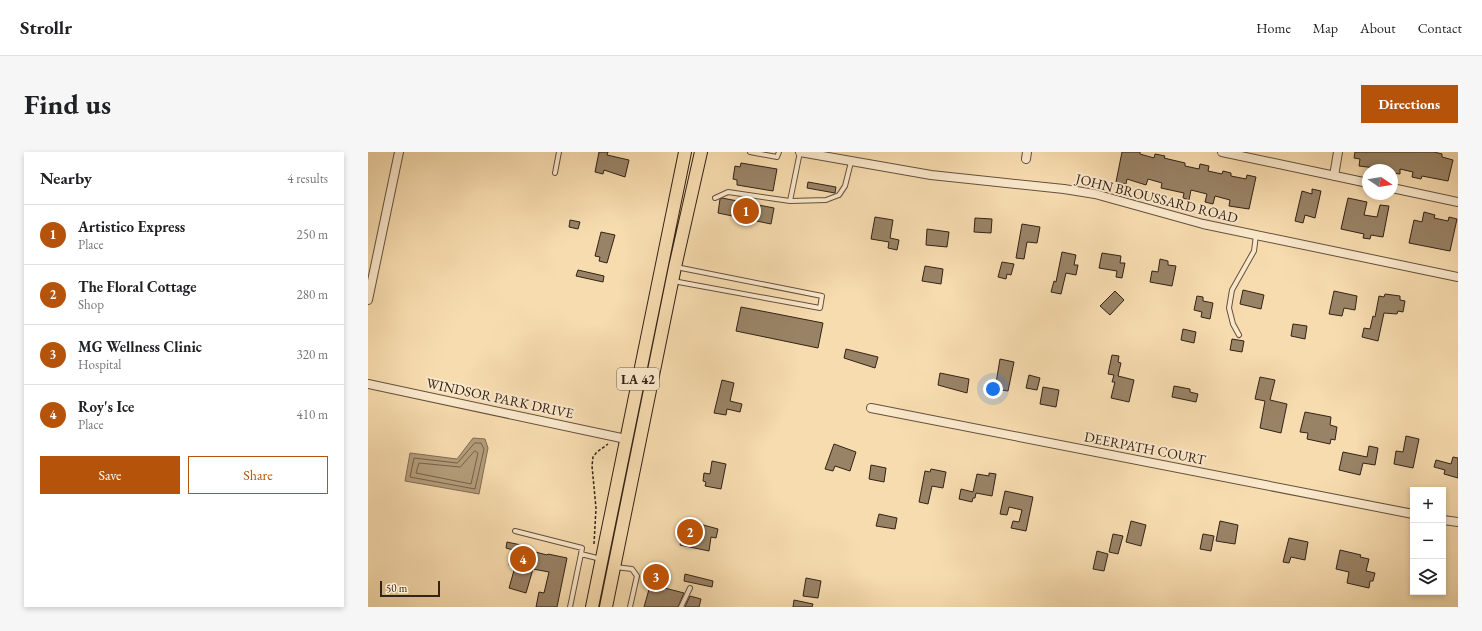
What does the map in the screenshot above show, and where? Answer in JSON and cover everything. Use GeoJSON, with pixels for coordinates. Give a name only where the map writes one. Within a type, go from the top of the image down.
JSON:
{"type":"FeatureCollection","features":[{"type":"Feature","properties":{"kind":"main road","name":"LA 42"},"geometry":{"type":"LineString","coordinates":[[592,607],[596,588],[597,558],[620,466],[685,152]]}},
{"type":"Feature","properties":{"kind":"main road","name":"LA 42"},"geometry":{"type":"LineString","coordinates":[[606,607],[675,267],[701,152]]}},
{"type":"Feature","properties":{"kind":"main road"},"geometry":{"type":"LineString","coordinates":[[620,466],[625,475],[626,482],[622,503],[623,522]]}},
{"type":"Feature","properties":{"kind":"main road"},"geometry":{"type":"LineString","coordinates":[[596,588],[599,607]]}},
{"type":"Feature","properties":{"kind":"street"},"geometry":{"type":"LineString","coordinates":[[368,300],[399,152]]}},
{"type":"Feature","properties":{"kind":"street","name":"JOHN BROUSSARD ROAD"},"geometry":{"type":"LineString","coordinates":[[800,152],[931,175],[1064,189],[1095,194],[1203,224],[1458,277]]}},
{"type":"Feature","properties":{"kind":"street"},"geometry":{"type":"LineString","coordinates":[[1222,152],[1362,182]]}},
{"type":"Feature","properties":{"kind":"street"},"geometry":{"type":"LineString","coordinates":[[1334,176],[1338,152]]}},
{"type":"Feature","properties":{"kind":"street"},"geometry":{"type":"LineString","coordinates":[[1398,189],[1458,202]]}},
{"type":"Feature","properties":{"kind":"street","name":"WINDSOR PARK DRIVE"},"geometry":{"type":"LineString","coordinates":[[368,384],[626,438]]}},
{"type":"Feature","properties":{"kind":"street","name":"DEERPATH COURT"},"geometry":{"type":"LineString","coordinates":[[871,408],[1410,513]]}},
{"type":"Feature","properties":{"kind":"street"},"geometry":{"type":"LineString","coordinates":[[1446,520],[1458,522]]}},
{"type":"Feature","properties":{"kind":"lane"},"geometry":{"type":"LineString","coordinates":[[555,173],[559,152]]}},
{"type":"Feature","properties":{"kind":"lane"},"geometry":{"type":"LineString","coordinates":[[750,152],[763,153],[777,157],[779,152]]}},
{"type":"Feature","properties":{"kind":"lane"},"geometry":{"type":"LineString","coordinates":[[790,201],[800,152]]}},
{"type":"Feature","properties":{"kind":"lane"},"geometry":{"type":"LineString","coordinates":[[715,198],[728,192],[790,201],[826,200],[839,195],[845,186],[851,162]]}},
{"type":"Feature","properties":{"kind":"lane"},"geometry":{"type":"LineString","coordinates":[[1239,335],[1233,324],[1229,308],[1232,290],[1254,251],[1256,235]]}},
{"type":"Feature","properties":{"kind":"lane"},"geometry":{"type":"LineString","coordinates":[[673,281],[820,308],[822,296],[675,267]]}},
{"type":"Feature","properties":{"kind":"lane"},"geometry":{"type":"LineString","coordinates":[[515,531],[582,548],[570,607]]}},
{"type":"Feature","properties":{"kind":"lane"},"geometry":{"type":"LineString","coordinates":[[581,554],[597,558]]}},
{"type":"Feature","properties":{"kind":"lane"},"geometry":{"type":"LineString","coordinates":[[615,567],[632,569],[637,576],[630,607]]}},
{"type":"Feature","properties":{"kind":"lane"},"geometry":{"type":"LineString","coordinates":[[681,607],[690,588]]}},
{"type":"Feature","properties":{"kind":"path"},"geometry":{"type":"LineString","coordinates":[[597,558],[596,508],[592,466],[593,457],[596,452],[613,441]]}},
{"type":"Feature","properties":{"kind":"water"},"geometry":{"type":"Polygon","coordinates":[[[473,438],[485,439],[488,448],[479,494],[405,481],[410,453],[457,459],[473,438]]]}},
{"type":"Feature","properties":{"kind":"building"},"geometry":{"type":"Polygon","coordinates":[[[599,152],[608,152],[607,155],[629,160],[625,177],[604,170],[603,174],[595,172],[599,152]]]}},
{"type":"Feature","properties":{"kind":"building"},"geometry":{"type":"Polygon","coordinates":[[[1122,152],[1140,152],[1140,154],[1154,158],[1155,154],[1165,156],[1164,158],[1185,163],[1185,166],[1199,169],[1200,164],[1209,166],[1208,171],[1222,174],[1223,171],[1231,173],[1231,176],[1246,179],[1247,175],[1256,177],[1249,209],[1229,206],[1230,200],[1215,196],[1213,204],[1205,202],[1207,194],[1191,190],[1189,200],[1183,198],[1184,193],[1161,188],[1162,183],[1148,179],[1146,185],[1127,179],[1126,184],[1116,182],[1122,152]]]}},
{"type":"Feature","properties":{"kind":"building"},"geometry":{"type":"Polygon","coordinates":[[[1355,152],[1434,152],[1442,154],[1442,157],[1453,160],[1448,181],[1422,176],[1421,179],[1412,177],[1413,172],[1400,169],[1400,174],[1398,174],[1398,164],[1362,164],[1362,166],[1359,166],[1360,159],[1354,158],[1355,152]]]}},
{"type":"Feature","properties":{"kind":"building"},"geometry":{"type":"Polygon","coordinates":[[[741,163],[777,169],[773,191],[737,185],[737,180],[733,179],[735,166],[740,167],[741,163]]]}},
{"type":"Feature","properties":{"kind":"building"},"geometry":{"type":"Polygon","coordinates":[[[808,182],[836,187],[835,193],[807,188],[808,182]]]}},
{"type":"Feature","properties":{"kind":"building"},"geometry":{"type":"Polygon","coordinates":[[[1312,189],[1321,191],[1315,218],[1305,215],[1303,223],[1295,221],[1302,191],[1312,194],[1312,189]]]}},
{"type":"Feature","properties":{"kind":"building"},"geometry":{"type":"Polygon","coordinates":[[[722,198],[774,208],[771,224],[718,213],[720,199],[722,198]]]}},
{"type":"Feature","properties":{"kind":"building"},"geometry":{"type":"Polygon","coordinates":[[[1348,198],[1367,202],[1364,215],[1377,217],[1380,205],[1389,206],[1383,237],[1371,235],[1370,239],[1363,238],[1364,234],[1341,229],[1348,198]]]}},
{"type":"Feature","properties":{"kind":"building"},"geometry":{"type":"Polygon","coordinates":[[[1424,212],[1435,215],[1434,218],[1448,221],[1449,217],[1457,219],[1450,251],[1409,243],[1414,220],[1422,222],[1424,212]]]}},
{"type":"Feature","properties":{"kind":"building"},"geometry":{"type":"Polygon","coordinates":[[[875,217],[893,220],[890,238],[899,240],[897,250],[888,248],[889,242],[871,239],[875,217]]]}},
{"type":"Feature","properties":{"kind":"building"},"geometry":{"type":"Polygon","coordinates":[[[975,218],[992,219],[991,233],[974,232],[975,218]]]}},
{"type":"Feature","properties":{"kind":"building"},"geometry":{"type":"Polygon","coordinates":[[[570,220],[580,222],[578,229],[569,227],[570,220]]]}},
{"type":"Feature","properties":{"kind":"building"},"geometry":{"type":"Polygon","coordinates":[[[1022,224],[1040,227],[1037,243],[1027,242],[1024,259],[1016,258],[1022,224]]]}},
{"type":"Feature","properties":{"kind":"building"},"geometry":{"type":"Polygon","coordinates":[[[927,229],[949,232],[947,247],[926,245],[927,229]]]}},
{"type":"Feature","properties":{"kind":"building"},"geometry":{"type":"Polygon","coordinates":[[[601,232],[615,235],[607,263],[599,261],[600,257],[595,256],[601,232]]]}},
{"type":"Feature","properties":{"kind":"building"},"geometry":{"type":"Polygon","coordinates":[[[1062,252],[1076,255],[1074,265],[1078,265],[1076,275],[1066,273],[1061,294],[1051,292],[1054,281],[1056,282],[1062,252]]]}},
{"type":"Feature","properties":{"kind":"building"},"geometry":{"type":"Polygon","coordinates":[[[1102,253],[1121,256],[1120,263],[1125,263],[1122,278],[1116,277],[1117,271],[1099,268],[1102,253]]]}},
{"type":"Feature","properties":{"kind":"building"},"geometry":{"type":"Polygon","coordinates":[[[1160,259],[1168,261],[1168,265],[1176,266],[1172,286],[1150,282],[1152,271],[1158,272],[1160,259]]]}},
{"type":"Feature","properties":{"kind":"building"},"geometry":{"type":"Polygon","coordinates":[[[1002,262],[1014,264],[1011,275],[1007,274],[1006,279],[998,277],[1002,262]]]}},
{"type":"Feature","properties":{"kind":"building"},"geometry":{"type":"Polygon","coordinates":[[[925,266],[943,269],[941,284],[922,281],[925,266]]]}},
{"type":"Feature","properties":{"kind":"building"},"geometry":{"type":"Polygon","coordinates":[[[578,270],[604,276],[603,282],[576,276],[578,270]]]}},
{"type":"Feature","properties":{"kind":"building"},"geometry":{"type":"Polygon","coordinates":[[[1243,290],[1264,295],[1261,309],[1240,304],[1243,290]]]}},
{"type":"Feature","properties":{"kind":"building"},"geometry":{"type":"Polygon","coordinates":[[[1115,291],[1124,300],[1110,315],[1100,306],[1115,291]]]}},
{"type":"Feature","properties":{"kind":"building"},"geometry":{"type":"Polygon","coordinates":[[[1334,291],[1357,296],[1355,310],[1344,308],[1342,316],[1329,314],[1334,291]]]}},
{"type":"Feature","properties":{"kind":"building"},"geometry":{"type":"Polygon","coordinates":[[[1385,294],[1400,296],[1400,300],[1405,301],[1403,312],[1398,311],[1397,314],[1384,313],[1378,341],[1362,337],[1364,328],[1370,329],[1373,316],[1375,317],[1379,296],[1384,297],[1385,294]]]}},
{"type":"Feature","properties":{"kind":"building"},"geometry":{"type":"Polygon","coordinates":[[[1197,296],[1203,297],[1203,301],[1213,303],[1210,319],[1201,317],[1202,312],[1194,310],[1197,296]]]}},
{"type":"Feature","properties":{"kind":"building"},"geometry":{"type":"Polygon","coordinates":[[[741,307],[823,323],[818,348],[736,331],[741,307]]]}},
{"type":"Feature","properties":{"kind":"building"},"geometry":{"type":"Polygon","coordinates":[[[1293,324],[1307,326],[1305,339],[1291,336],[1293,324]]]}},
{"type":"Feature","properties":{"kind":"building"},"geometry":{"type":"Polygon","coordinates":[[[1183,329],[1196,332],[1194,343],[1181,340],[1183,329]]]}},
{"type":"Feature","properties":{"kind":"building"},"geometry":{"type":"Polygon","coordinates":[[[1232,339],[1244,341],[1242,352],[1230,350],[1232,339]]]}},
{"type":"Feature","properties":{"kind":"building"},"geometry":{"type":"Polygon","coordinates":[[[846,349],[878,357],[875,368],[844,358],[846,349]]]}},
{"type":"Feature","properties":{"kind":"building"},"geometry":{"type":"Polygon","coordinates":[[[1112,355],[1119,356],[1118,362],[1121,363],[1118,376],[1134,380],[1129,402],[1111,398],[1115,382],[1112,382],[1114,375],[1108,374],[1112,355]]]}},
{"type":"Feature","properties":{"kind":"building"},"geometry":{"type":"Polygon","coordinates":[[[1000,359],[1014,362],[1008,391],[995,389],[1000,359]]]}},
{"type":"Feature","properties":{"kind":"building"},"geometry":{"type":"Polygon","coordinates":[[[940,373],[969,379],[967,393],[938,385],[940,373]]]}},
{"type":"Feature","properties":{"kind":"building"},"geometry":{"type":"Polygon","coordinates":[[[1029,375],[1040,378],[1037,390],[1026,388],[1029,375]]]}},
{"type":"Feature","properties":{"kind":"building"},"geometry":{"type":"Polygon","coordinates":[[[1260,377],[1275,380],[1270,400],[1287,404],[1281,433],[1260,428],[1265,401],[1255,399],[1260,377]]]}},
{"type":"Feature","properties":{"kind":"building"},"geometry":{"type":"Polygon","coordinates":[[[722,380],[734,383],[730,401],[742,404],[740,412],[727,409],[726,415],[714,413],[722,380]]]}},
{"type":"Feature","properties":{"kind":"building"},"geometry":{"type":"Polygon","coordinates":[[[1174,386],[1190,389],[1190,392],[1198,394],[1196,402],[1172,397],[1174,386]]]}},
{"type":"Feature","properties":{"kind":"building"},"geometry":{"type":"Polygon","coordinates":[[[1043,387],[1059,390],[1056,407],[1040,404],[1043,387]]]}},
{"type":"Feature","properties":{"kind":"building"},"geometry":{"type":"Polygon","coordinates":[[[1305,412],[1331,417],[1330,425],[1337,427],[1335,440],[1331,439],[1330,444],[1307,439],[1308,433],[1300,432],[1305,412]]]}},
{"type":"Feature","properties":{"kind":"building"},"geometry":{"type":"Polygon","coordinates":[[[1406,436],[1419,439],[1413,468],[1394,464],[1396,451],[1403,452],[1406,436]]]}},
{"type":"Feature","properties":{"kind":"building"},"geometry":{"type":"Polygon","coordinates":[[[834,444],[856,452],[850,471],[835,466],[833,471],[825,469],[834,444]]]}},
{"type":"Feature","properties":{"kind":"building"},"geometry":{"type":"Polygon","coordinates":[[[1369,446],[1378,448],[1375,465],[1363,463],[1360,475],[1339,470],[1343,452],[1367,457],[1369,446]]]}},
{"type":"Feature","properties":{"kind":"building"},"geometry":{"type":"Polygon","coordinates":[[[1453,457],[1458,458],[1458,478],[1444,474],[1445,470],[1434,467],[1436,460],[1451,464],[1453,457]]]}},
{"type":"Feature","properties":{"kind":"building"},"geometry":{"type":"Polygon","coordinates":[[[712,461],[726,464],[721,489],[705,486],[706,482],[703,481],[704,473],[710,474],[712,461]]]}},
{"type":"Feature","properties":{"kind":"building"},"geometry":{"type":"Polygon","coordinates":[[[871,465],[886,468],[884,482],[869,479],[871,465]]]}},
{"type":"Feature","properties":{"kind":"building"},"geometry":{"type":"Polygon","coordinates":[[[931,469],[946,472],[943,488],[932,486],[928,504],[919,502],[925,471],[930,472],[931,469]]]}},
{"type":"Feature","properties":{"kind":"building"},"geometry":{"type":"Polygon","coordinates":[[[989,473],[996,474],[992,496],[976,493],[972,502],[959,499],[961,489],[973,492],[977,474],[989,476],[989,473]]]}},
{"type":"Feature","properties":{"kind":"building"},"geometry":{"type":"Polygon","coordinates":[[[1005,491],[1033,497],[1026,531],[1011,528],[1013,521],[1019,522],[1022,510],[1009,507],[1007,515],[1000,514],[1005,491]]]}},
{"type":"Feature","properties":{"kind":"building"},"geometry":{"type":"Polygon","coordinates":[[[879,514],[897,518],[895,529],[876,526],[879,514]]]}},
{"type":"Feature","properties":{"kind":"building"},"geometry":{"type":"Polygon","coordinates":[[[685,520],[718,529],[716,538],[711,537],[709,551],[680,545],[685,520]]]}},
{"type":"Feature","properties":{"kind":"building"},"geometry":{"type":"Polygon","coordinates":[[[1131,521],[1146,525],[1141,546],[1126,542],[1131,521]]]}},
{"type":"Feature","properties":{"kind":"building"},"geometry":{"type":"Polygon","coordinates":[[[1220,521],[1238,525],[1235,544],[1216,541],[1220,521]]]}},
{"type":"Feature","properties":{"kind":"building"},"geometry":{"type":"Polygon","coordinates":[[[1113,534],[1123,536],[1118,554],[1109,552],[1113,534]]]}},
{"type":"Feature","properties":{"kind":"building"},"geometry":{"type":"Polygon","coordinates":[[[1203,534],[1214,536],[1211,551],[1200,549],[1203,534]]]}},
{"type":"Feature","properties":{"kind":"building"},"geometry":{"type":"Polygon","coordinates":[[[1289,538],[1308,542],[1305,560],[1291,557],[1289,563],[1283,562],[1289,538]]]}},
{"type":"Feature","properties":{"kind":"building"},"geometry":{"type":"Polygon","coordinates":[[[507,542],[521,545],[520,548],[547,555],[567,558],[557,607],[536,607],[539,592],[544,593],[549,572],[533,569],[526,593],[509,588],[515,567],[509,565],[513,550],[506,548],[507,542]]]}},
{"type":"Feature","properties":{"kind":"building"},"geometry":{"type":"Polygon","coordinates":[[[1340,550],[1361,555],[1360,557],[1369,559],[1366,571],[1375,573],[1373,581],[1370,581],[1369,588],[1347,583],[1349,572],[1336,569],[1340,550]]]}},
{"type":"Feature","properties":{"kind":"building"},"geometry":{"type":"Polygon","coordinates":[[[1097,551],[1108,554],[1104,571],[1093,569],[1097,551]]]}},
{"type":"Feature","properties":{"kind":"building"},"geometry":{"type":"Polygon","coordinates":[[[685,574],[713,581],[712,587],[684,581],[685,574]]]}},
{"type":"Feature","properties":{"kind":"building"},"geometry":{"type":"Polygon","coordinates":[[[806,578],[821,581],[818,598],[803,596],[806,578]]]}},
{"type":"Feature","properties":{"kind":"building"},"geometry":{"type":"Polygon","coordinates":[[[652,579],[661,584],[661,587],[684,593],[678,607],[644,607],[652,579]]]}},
{"type":"Feature","properties":{"kind":"building"},"geometry":{"type":"Polygon","coordinates":[[[690,596],[701,599],[699,607],[685,607],[690,596]]]}},
{"type":"Feature","properties":{"kind":"building"},"geometry":{"type":"Polygon","coordinates":[[[794,600],[813,604],[812,607],[793,607],[794,600]]]}},
{"type":"Feature","properties":{"kind":"place","name":"Artistico Express"},"geometry":{"type":"Point","coordinates":[746,211]}},
{"type":"Feature","properties":{"kind":"place","name":"The Floral Cottage"},"geometry":{"type":"Point","coordinates":[690,532]}},
{"type":"Feature","properties":{"kind":"place","name":"Roy's Ice"},"geometry":{"type":"Point","coordinates":[523,559]}},
{"type":"Feature","properties":{"kind":"place","name":"MG Wellness Clinic"},"geometry":{"type":"Point","coordinates":[656,577]}}]}
